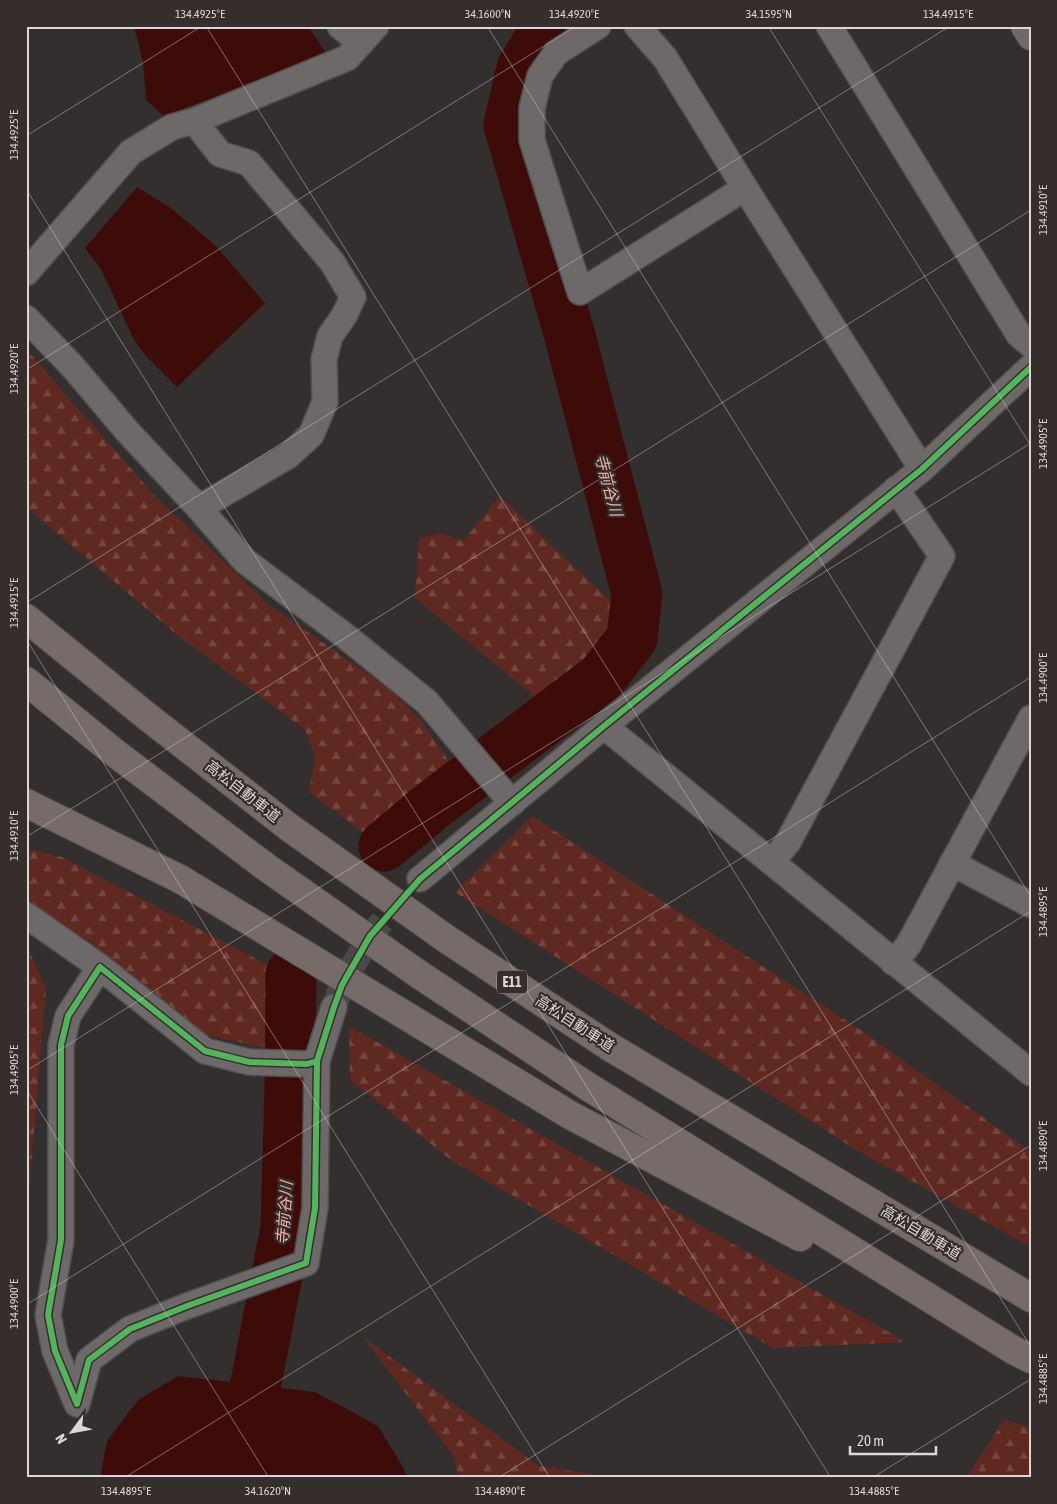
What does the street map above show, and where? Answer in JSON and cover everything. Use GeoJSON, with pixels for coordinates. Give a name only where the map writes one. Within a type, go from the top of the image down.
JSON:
{"type":"FeatureCollection","features":[{"type":"Feature","properties":{"kind":"highway","name":"高松自動車道"},"geometry":{"type":"LineString","coordinates":[[26,618],[144,714],[290,828],[448,940],[610,1046],[1031,1298]]}},
{"type":"Feature","properties":{"kind":"highway"},"geometry":{"type":"LineString","coordinates":[[26,680],[115,753],[250,855],[417,974],[587,1086],[1023,1355]]}},
{"type":"Feature","properties":{"kind":"highway"},"geometry":{"type":"LineString","coordinates":[[26,803],[180,879],[570,1116],[1023,1355]]}},
{"type":"Feature","properties":{"kind":"street"},"geometry":{"type":"LineString","coordinates":[[26,273],[131,152],[172,127],[194,121],[347,58],[368,35],[340,26]]}},
{"type":"Feature","properties":{"kind":"street"},"geometry":{"type":"LineString","coordinates":[[598,26],[556,53],[540,76],[532,108],[532,140],[580,292],[745,188]]}},
{"type":"Feature","properties":{"kind":"street"},"geometry":{"type":"LineString","coordinates":[[637,26],[665,58],[922,469]]}},
{"type":"Feature","properties":{"kind":"street"},"geometry":{"type":"LineString","coordinates":[[830,26],[1019,334],[1031,345]]}},
{"type":"Feature","properties":{"kind":"street"},"geometry":{"type":"LineString","coordinates":[[1025,26],[1031,36]]}},
{"type":"Feature","properties":{"kind":"street"},"geometry":{"type":"LineString","coordinates":[[194,121],[220,154],[249,163],[332,262],[353,297],[344,316],[330,336],[324,359],[325,402],[311,435],[288,456],[199,508]]}},
{"type":"Feature","properties":{"kind":"street"},"geometry":{"type":"LineString","coordinates":[[26,318],[245,560],[344,635],[427,702],[512,803]]}},
{"type":"Feature","properties":{"kind":"street"},"geometry":{"type":"LineString","coordinates":[[420,878],[604,726],[922,469],[1031,367]]}},
{"type":"Feature","properties":{"kind":"street"},"geometry":{"type":"LineString","coordinates":[[772,862],[788,842],[942,556],[896,489]]}},
{"type":"Feature","properties":{"kind":"street"},"geometry":{"type":"LineString","coordinates":[[894,963],[909,944],[1030,723]]}},
{"type":"Feature","properties":{"kind":"street"},"geometry":{"type":"LineString","coordinates":[[604,726],[1031,1073]]}},
{"type":"Feature","properties":{"kind":"street"},"geometry":{"type":"LineString","coordinates":[[952,863],[1031,905]]}},
{"type":"Feature","properties":{"kind":"street"},"geometry":{"type":"LineString","coordinates":[[26,916],[100,967],[205,1051],[249,1062],[312,1063]]}},
{"type":"Feature","properties":{"kind":"street"},"geometry":{"type":"LineString","coordinates":[[100,967],[68,1016],[61,1045],[61,1240],[48,1314],[55,1352],[77,1404],[90,1360],[130,1329],[187,1306],[306,1263],[315,1208],[312,1063],[334,1007]]}},
{"type":"Feature","properties":{"kind":"green space"},"geometry":{"type":"Polygon","coordinates":[[[26,349],[156,497],[269,605],[392,691],[422,722],[453,767],[376,842],[309,792],[315,757],[305,730],[174,632],[26,507],[26,349]]]}},
{"type":"Feature","properties":{"kind":"green space"},"geometry":{"type":"Polygon","coordinates":[[[500,496],[622,612],[615,644],[589,670],[546,706],[415,598],[419,538],[442,533],[463,541],[500,496]]]}},
{"type":"Feature","properties":{"kind":"green space"},"geometry":{"type":"Polygon","coordinates":[[[532,816],[862,1031],[1031,1152],[1031,1247],[856,1150],[455,892],[532,816]]]}},
{"type":"Feature","properties":{"kind":"green space"},"geometry":{"type":"Polygon","coordinates":[[[26,849],[62,857],[268,965],[265,1048],[206,1035],[86,939],[26,903],[26,849]]]}},
{"type":"Feature","properties":{"kind":"green space"},"geometry":{"type":"Polygon","coordinates":[[[26,944],[46,988],[26,1228],[26,944]]]}},
{"type":"Feature","properties":{"kind":"green space"},"geometry":{"type":"Polygon","coordinates":[[[349,1026],[906,1342],[773,1348],[451,1160],[350,1080],[349,1026]]]}},
{"type":"Feature","properties":{"kind":"green space"},"geometry":{"type":"Polygon","coordinates":[[[363,1337],[539,1466],[618,1478],[458,1478],[455,1458],[363,1337]]]}},
{"type":"Feature","properties":{"kind":"green space"},"geometry":{"type":"Polygon","coordinates":[[[1004,1420],[1031,1427],[1031,1478],[966,1478],[1004,1420]]]}},
{"type":"Feature","properties":{"kind":"shaded area"},"geometry":{"type":"Polygon","coordinates":[[[134,26],[308,26],[326,53],[319,58],[164,116],[146,100],[143,62],[134,26]]]}},
{"type":"Feature","properties":{"kind":"shaded area"},"geometry":{"type":"Polygon","coordinates":[[[137,187],[168,206],[214,244],[265,303],[177,387],[144,354],[132,336],[101,269],[85,248],[137,187]]]}},
{"type":"Feature","properties":{"kind":"shaded area"},"geometry":{"type":"Polygon","coordinates":[[[178,1376],[315,1392],[378,1426],[404,1469],[407,1478],[100,1478],[107,1441],[138,1400],[178,1376]]]}},
{"type":"Feature","properties":{"kind":"waterway","name":"寺前谷川"},"geometry":{"type":"LineString","coordinates":[[384,846],[433,805],[602,677],[632,638],[637,594],[571,340],[509,125],[522,68],[548,26]]}},
{"type":"Feature","properties":{"kind":"waterway","name":"寺前谷川"},"geometry":{"type":"LineString","coordinates":[[242,1478],[247,1429],[286,1228],[291,974]]}},
{"type":"Feature","properties":{"kind":"tunnel"},"geometry":{"type":"LineString","coordinates":[[334,1007],[342,985],[370,936],[420,879]]}},
{"type":"Feature","properties":{"kind":"cycle path"},"geometry":{"type":"LineString","coordinates":[[317,1061],[307,1064],[249,1062],[205,1051],[100,967],[68,1016],[61,1045],[61,1240],[48,1315],[55,1351],[77,1404],[89,1360],[130,1329],[187,1306],[306,1263],[315,1208],[317,1061],[342,985],[370,936],[420,879],[604,726],[922,469],[1031,367]]}}]}
